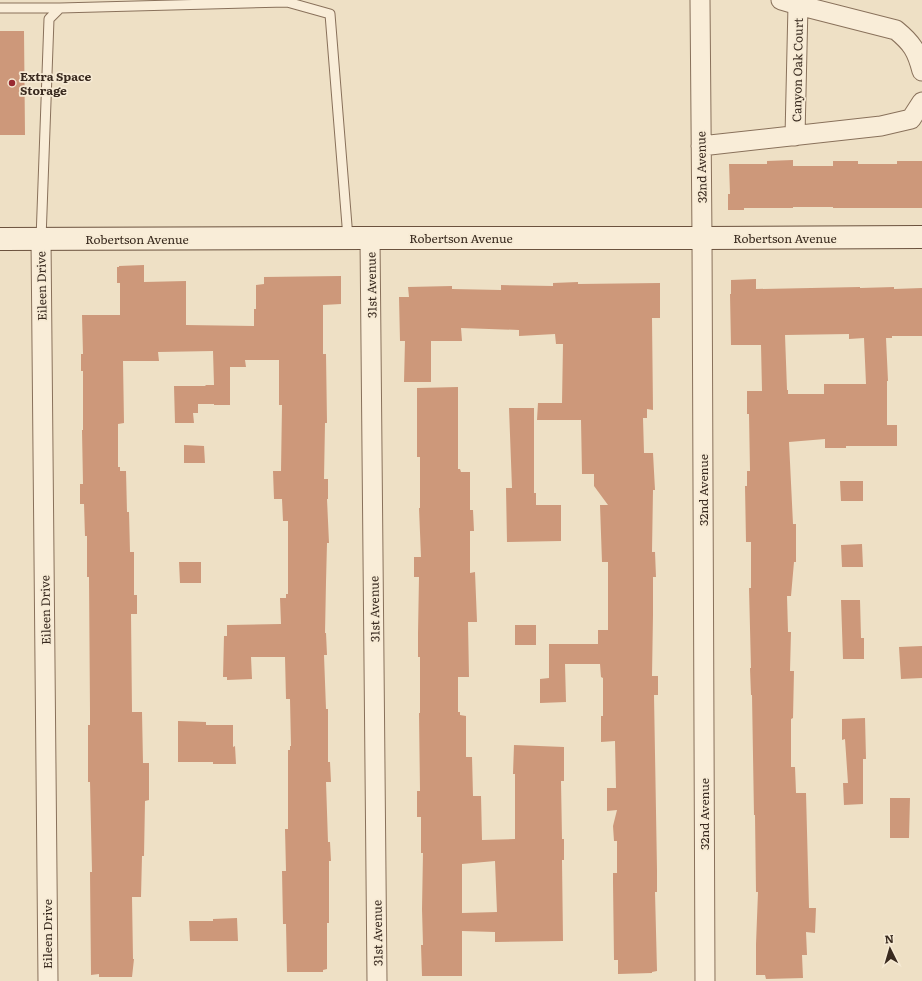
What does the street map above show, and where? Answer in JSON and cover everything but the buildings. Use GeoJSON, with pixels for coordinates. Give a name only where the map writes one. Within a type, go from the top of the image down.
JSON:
{"type":"FeatureCollection","features":[{"type":"Feature","properties":{"kind":"street","name":"32nd Avenue"},"geometry":{"type":"LineString","coordinates":[[700,0],[705,981]]}},
{"type":"Feature","properties":{"kind":"street","name":"Canyon Oak Court"},"geometry":{"type":"LineString","coordinates":[[795,136],[790,2],[896,30],[907,39],[915,49],[922,71]]}},
{"type":"Feature","properties":{"kind":"street","name":"Canyon Oak Court"},"geometry":{"type":"LineString","coordinates":[[701,146],[881,126],[911,119],[922,102]]}},
{"type":"Feature","properties":{"kind":"street","name":"Robertson Avenue"},"geometry":{"type":"LineString","coordinates":[[0,239],[922,237]]}},
{"type":"Feature","properties":{"kind":"street","name":"31st Avenue"},"geometry":{"type":"LineString","coordinates":[[370,238],[377,981]]}},
{"type":"Feature","properties":{"kind":"street","name":"Eileen Drive"},"geometry":{"type":"LineString","coordinates":[[41,239],[48,981]]}},
{"type":"Feature","properties":{"kind":"lane"},"geometry":{"type":"LineString","coordinates":[[0,8],[60,8],[288,2],[330,14],[348,238]]}},
{"type":"Feature","properties":{"kind":"lane"},"geometry":{"type":"LineString","coordinates":[[41,239],[49,19],[60,8]]}},
{"type":"Feature","properties":{"kind":"place","name":"Extra Space Storage"},"geometry":{"type":"Point","coordinates":[12,83]}}]}
